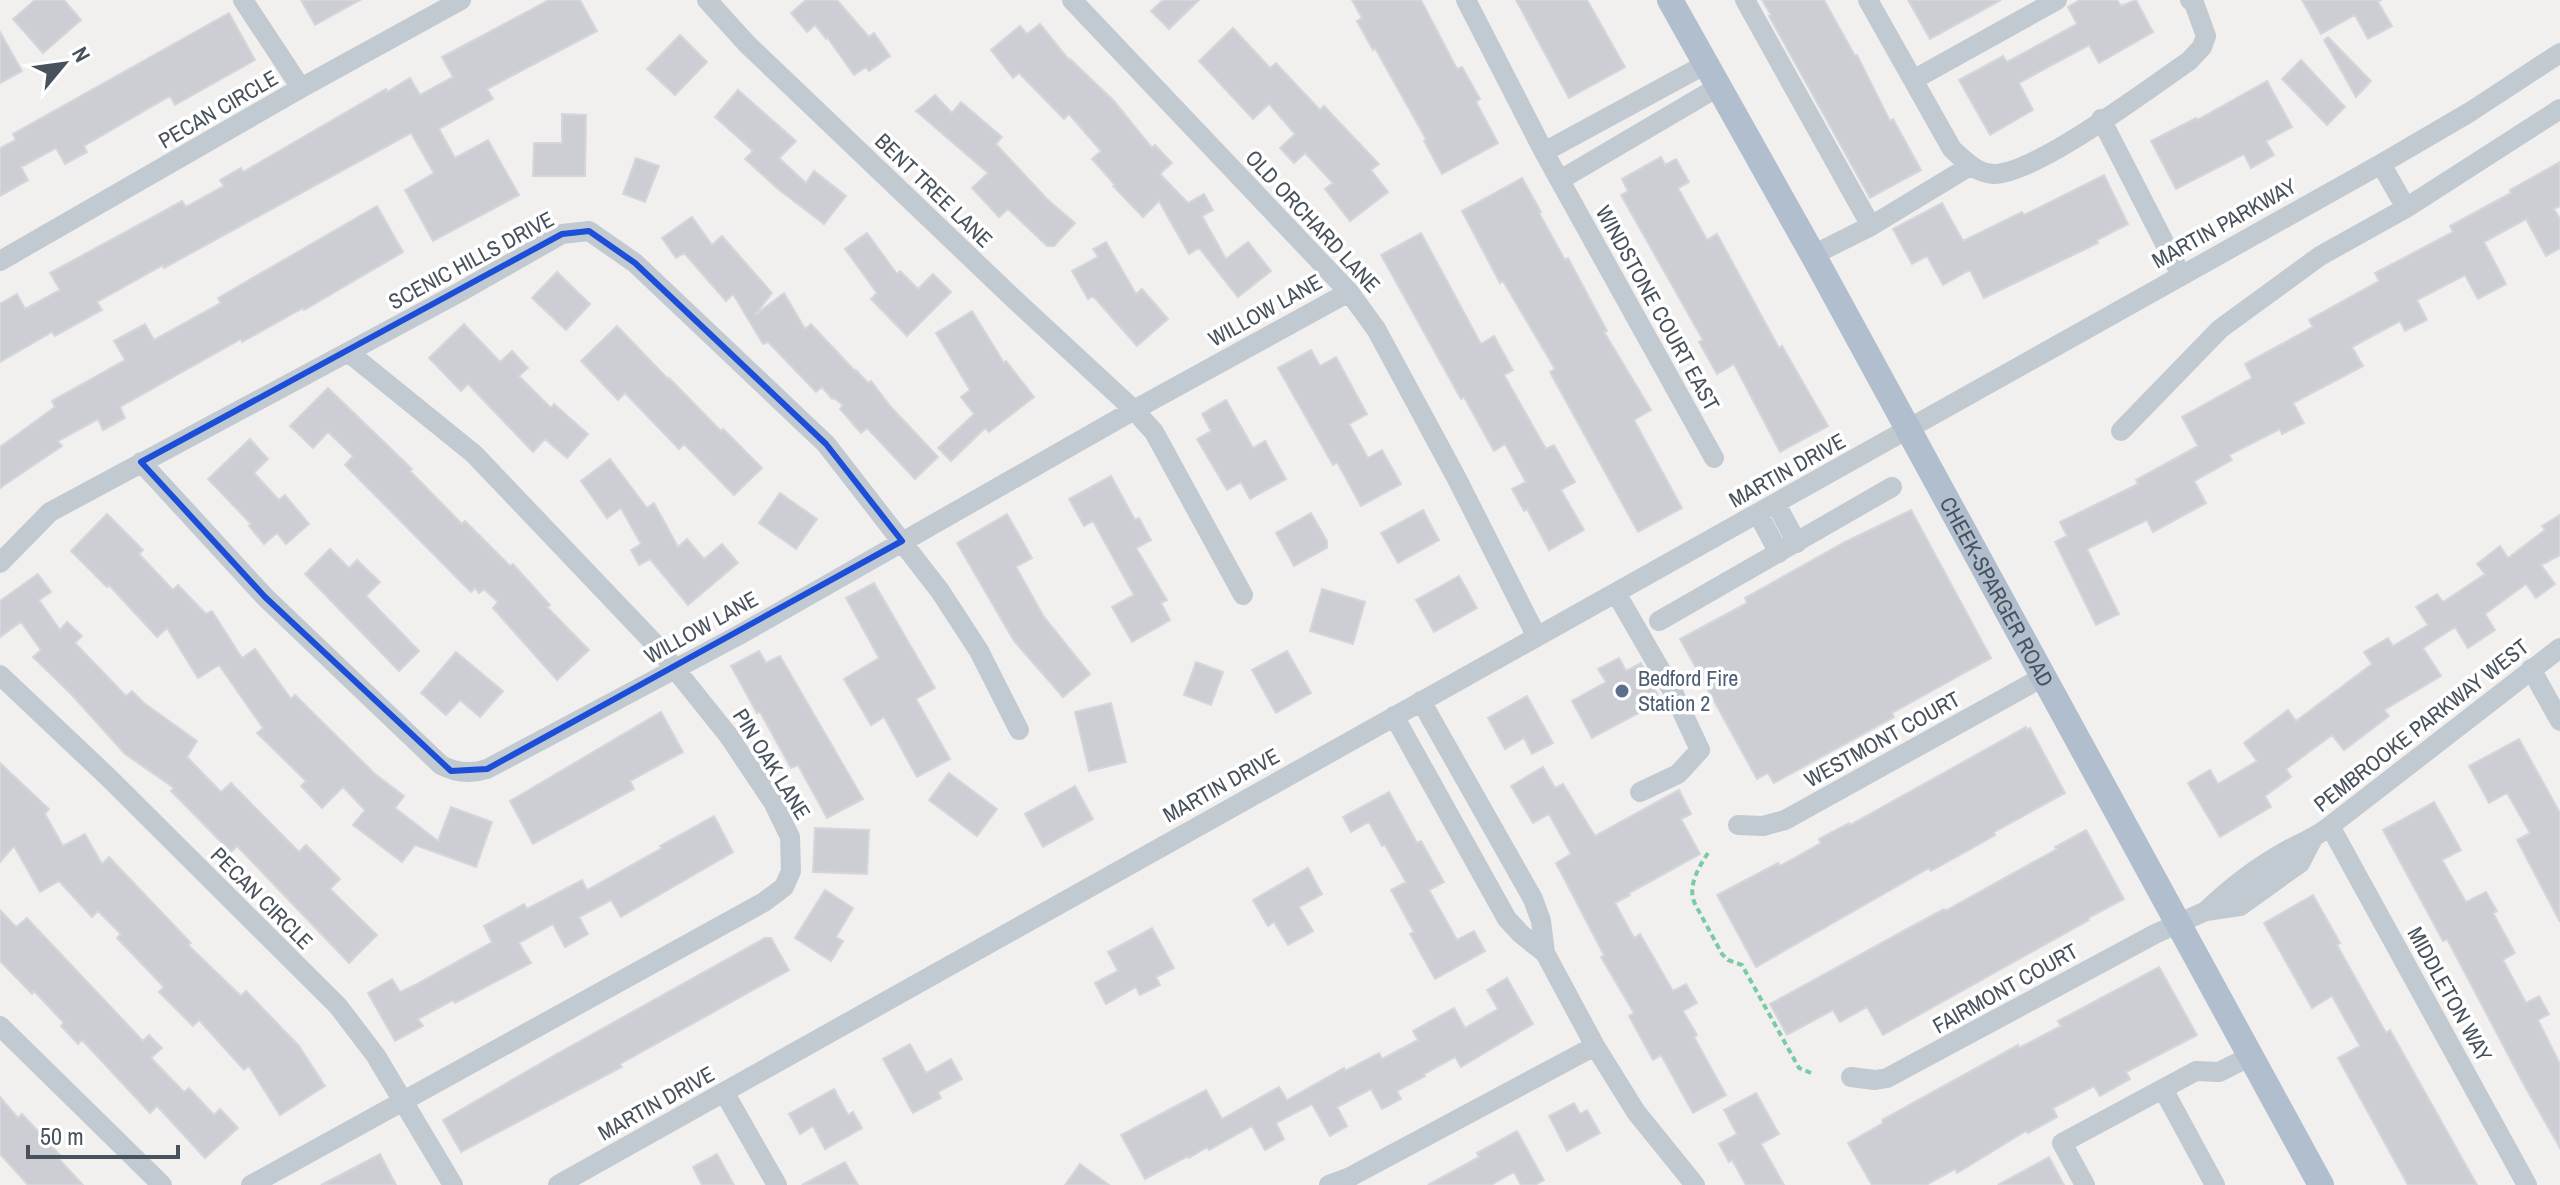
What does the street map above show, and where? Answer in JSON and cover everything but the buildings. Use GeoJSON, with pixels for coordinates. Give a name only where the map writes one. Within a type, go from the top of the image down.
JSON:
{"type":"FeatureCollection","features":[{"type":"Feature","properties":{"kind":"main road","name":"CHEEK-SPARGER ROAD"},"geometry":{"type":"LineString","coordinates":[[1670,0],[1813,255],[2321,1185]]}},
{"type":"Feature","properties":{"kind":"street"},"geometry":{"type":"LineString","coordinates":[[243,0],[301,88]]}},
{"type":"Feature","properties":{"kind":"street","name":"PECAN CIRCLE"},"geometry":{"type":"LineString","coordinates":[[0,261],[461,0]]}},
{"type":"Feature","properties":{"kind":"street","name":"BENT TREE LANE"},"geometry":{"type":"LineString","coordinates":[[707,0],[758,55],[1154,432],[1243,595]]}},
{"type":"Feature","properties":{"kind":"street","name":"OLD ORCHARD LANE"},"geometry":{"type":"LineString","coordinates":[[1072,0],[1349,292],[1376,329],[1537,637]]}},
{"type":"Feature","properties":{"kind":"street","name":"WINDSTONE COURT EAST"},"geometry":{"type":"LineString","coordinates":[[1466,0],[1544,152],[1714,458]]}},
{"type":"Feature","properties":{"kind":"street"},"geometry":{"type":"LineString","coordinates":[[1745,0],[1871,226]]}},
{"type":"Feature","properties":{"kind":"street"},"geometry":{"type":"LineString","coordinates":[[1868,0],[1952,149],[1970,166],[1992,174],[2011,171],[2044,158],[2189,61],[2202,47],[2206,36],[2193,1]]}},
{"type":"Feature","properties":{"kind":"street"},"geometry":{"type":"LineString","coordinates":[[1913,80],[2057,0]]}},
{"type":"Feature","properties":{"kind":"street","name":"MARTIN PARKWAY"},"geometry":{"type":"LineString","coordinates":[[1909,431],[2037,355],[2381,164],[2470,112],[2560,53]]}},
{"type":"Feature","properties":{"kind":"street"},"geometry":{"type":"LineString","coordinates":[[1544,152],[1712,76]]}},
{"type":"Feature","properties":{"kind":"street"},"geometry":{"type":"LineString","coordinates":[[1560,180],[1712,76]]}},
{"type":"Feature","properties":{"kind":"street"},"geometry":{"type":"LineString","coordinates":[[2121,431],[2220,329],[2320,256],[2406,208],[2560,109]]}},
{"type":"Feature","properties":{"kind":"street"},"geometry":{"type":"LineString","coordinates":[[2101,119],[2181,275]]}},
{"type":"Feature","properties":{"kind":"street"},"geometry":{"type":"LineString","coordinates":[[2381,164],[2406,208]]}},
{"type":"Feature","properties":{"kind":"street"},"geometry":{"type":"LineString","coordinates":[[1813,255],[1871,226],[1970,166]]}},
{"type":"Feature","properties":{"kind":"street","name":"SCENIC HILLS DRIVE"},"geometry":{"type":"LineString","coordinates":[[0,563],[50,512],[562,234],[589,231],[635,263],[826,444],[940,591],[979,651],[1019,730]]}},
{"type":"Feature","properties":{"kind":"street","name":"WILLOW LANE"},"geometry":{"type":"LineString","coordinates":[[141,462],[265,597],[441,765],[451,771],[473,773],[487,769],[739,635],[1134,410],[1349,292]]}},
{"type":"Feature","properties":{"kind":"street","name":"PIN OAK LANE"},"geometry":{"type":"LineString","coordinates":[[251,1185],[764,902],[784,887],[791,871],[790,837],[773,802],[728,735],[655,644],[474,454],[348,352]]}},
{"type":"Feature","properties":{"kind":"street","name":"MARTIN DRIVE"},"geometry":{"type":"LineString","coordinates":[[558,1185],[1909,431]]}},
{"type":"Feature","properties":{"kind":"street"},"geometry":{"type":"LineString","coordinates":[[1659,621],[1892,487]]}},
{"type":"Feature","properties":{"kind":"street"},"geometry":{"type":"LineString","coordinates":[[1767,509],[1788,548]]}},
{"type":"Feature","properties":{"kind":"street"},"geometry":{"type":"LineString","coordinates":[[1616,593],[1672,690],[1700,750],[1678,774],[1640,792]]}},
{"type":"Feature","properties":{"kind":"street","name":"PEMBROOKE PARKWAY WEST"},"geometry":{"type":"LineString","coordinates":[[2178,923],[2206,911],[2231,887],[2287,850],[2312,840],[2560,648]]}},
{"type":"Feature","properties":{"kind":"street"},"geometry":{"type":"LineString","coordinates":[[2531,669],[2560,721]]}},
{"type":"Feature","properties":{"kind":"street","name":"PECAN CIRCLE"},"geometry":{"type":"LineString","coordinates":[[0,675],[108,777],[338,1006],[405,1100],[453,1185]]}},
{"type":"Feature","properties":{"kind":"street","name":"WESTMONT COURT"},"geometry":{"type":"LineString","coordinates":[[1738,825],[1763,826],[1785,820],[2043,677]]}},
{"type":"Feature","properties":{"kind":"street"},"geometry":{"type":"LineString","coordinates":[[1421,701],[1533,899],[1541,921],[1545,953],[1595,1046],[1636,1112],[1695,1185]]}},
{"type":"Feature","properties":{"kind":"street"},"geometry":{"type":"LineString","coordinates":[[1394,716],[1507,919],[1545,953]]}},
{"type":"Feature","properties":{"kind":"street","name":"MIDDLETON WAY"},"geometry":{"type":"LineString","coordinates":[[2330,826],[2527,1185]]}},
{"type":"Feature","properties":{"kind":"street","name":"FAIRMONT COURT"},"geometry":{"type":"LineString","coordinates":[[1851,1077],[1875,1080],[1899,1073],[2178,923]]}},
{"type":"Feature","properties":{"kind":"street"},"geometry":{"type":"LineString","coordinates":[[0,1026],[162,1185]]}},
{"type":"Feature","properties":{"kind":"street"},"geometry":{"type":"LineString","coordinates":[[1329,1185],[1348,1178],[1595,1046]]}},
{"type":"Feature","properties":{"kind":"street"},"geometry":{"type":"LineString","coordinates":[[2085,1185],[2062,1143],[2196,1071],[2219,1072],[2251,1056]]}},
{"type":"Feature","properties":{"kind":"street"},"geometry":{"type":"LineString","coordinates":[[2163,1089],[2215,1185]]}},
{"type":"Feature","properties":{"kind":"street"},"geometry":{"type":"LineString","coordinates":[[724,1092],[777,1185]]}},
{"type":"Feature","properties":{"kind":"path"},"geometry":{"type":"LineString","coordinates":[[1708,853],[1696,875],[1692,897],[1722,954],[1742,965],[1799,1068],[1811,1073]]}},
{"type":"Feature","properties":{"kind":"highlighted area"},"geometry":{"type":"Polygon","coordinates":[[[589,231],[635,263],[826,444],[902,541],[487,769],[451,771],[265,597],[141,462],[562,234],[589,231]]]}},
{"type":"Feature","properties":{"kind":"place","name":"Bedford Fire Station 2"},"geometry":{"type":"Point","coordinates":[1622,691]}}]}
